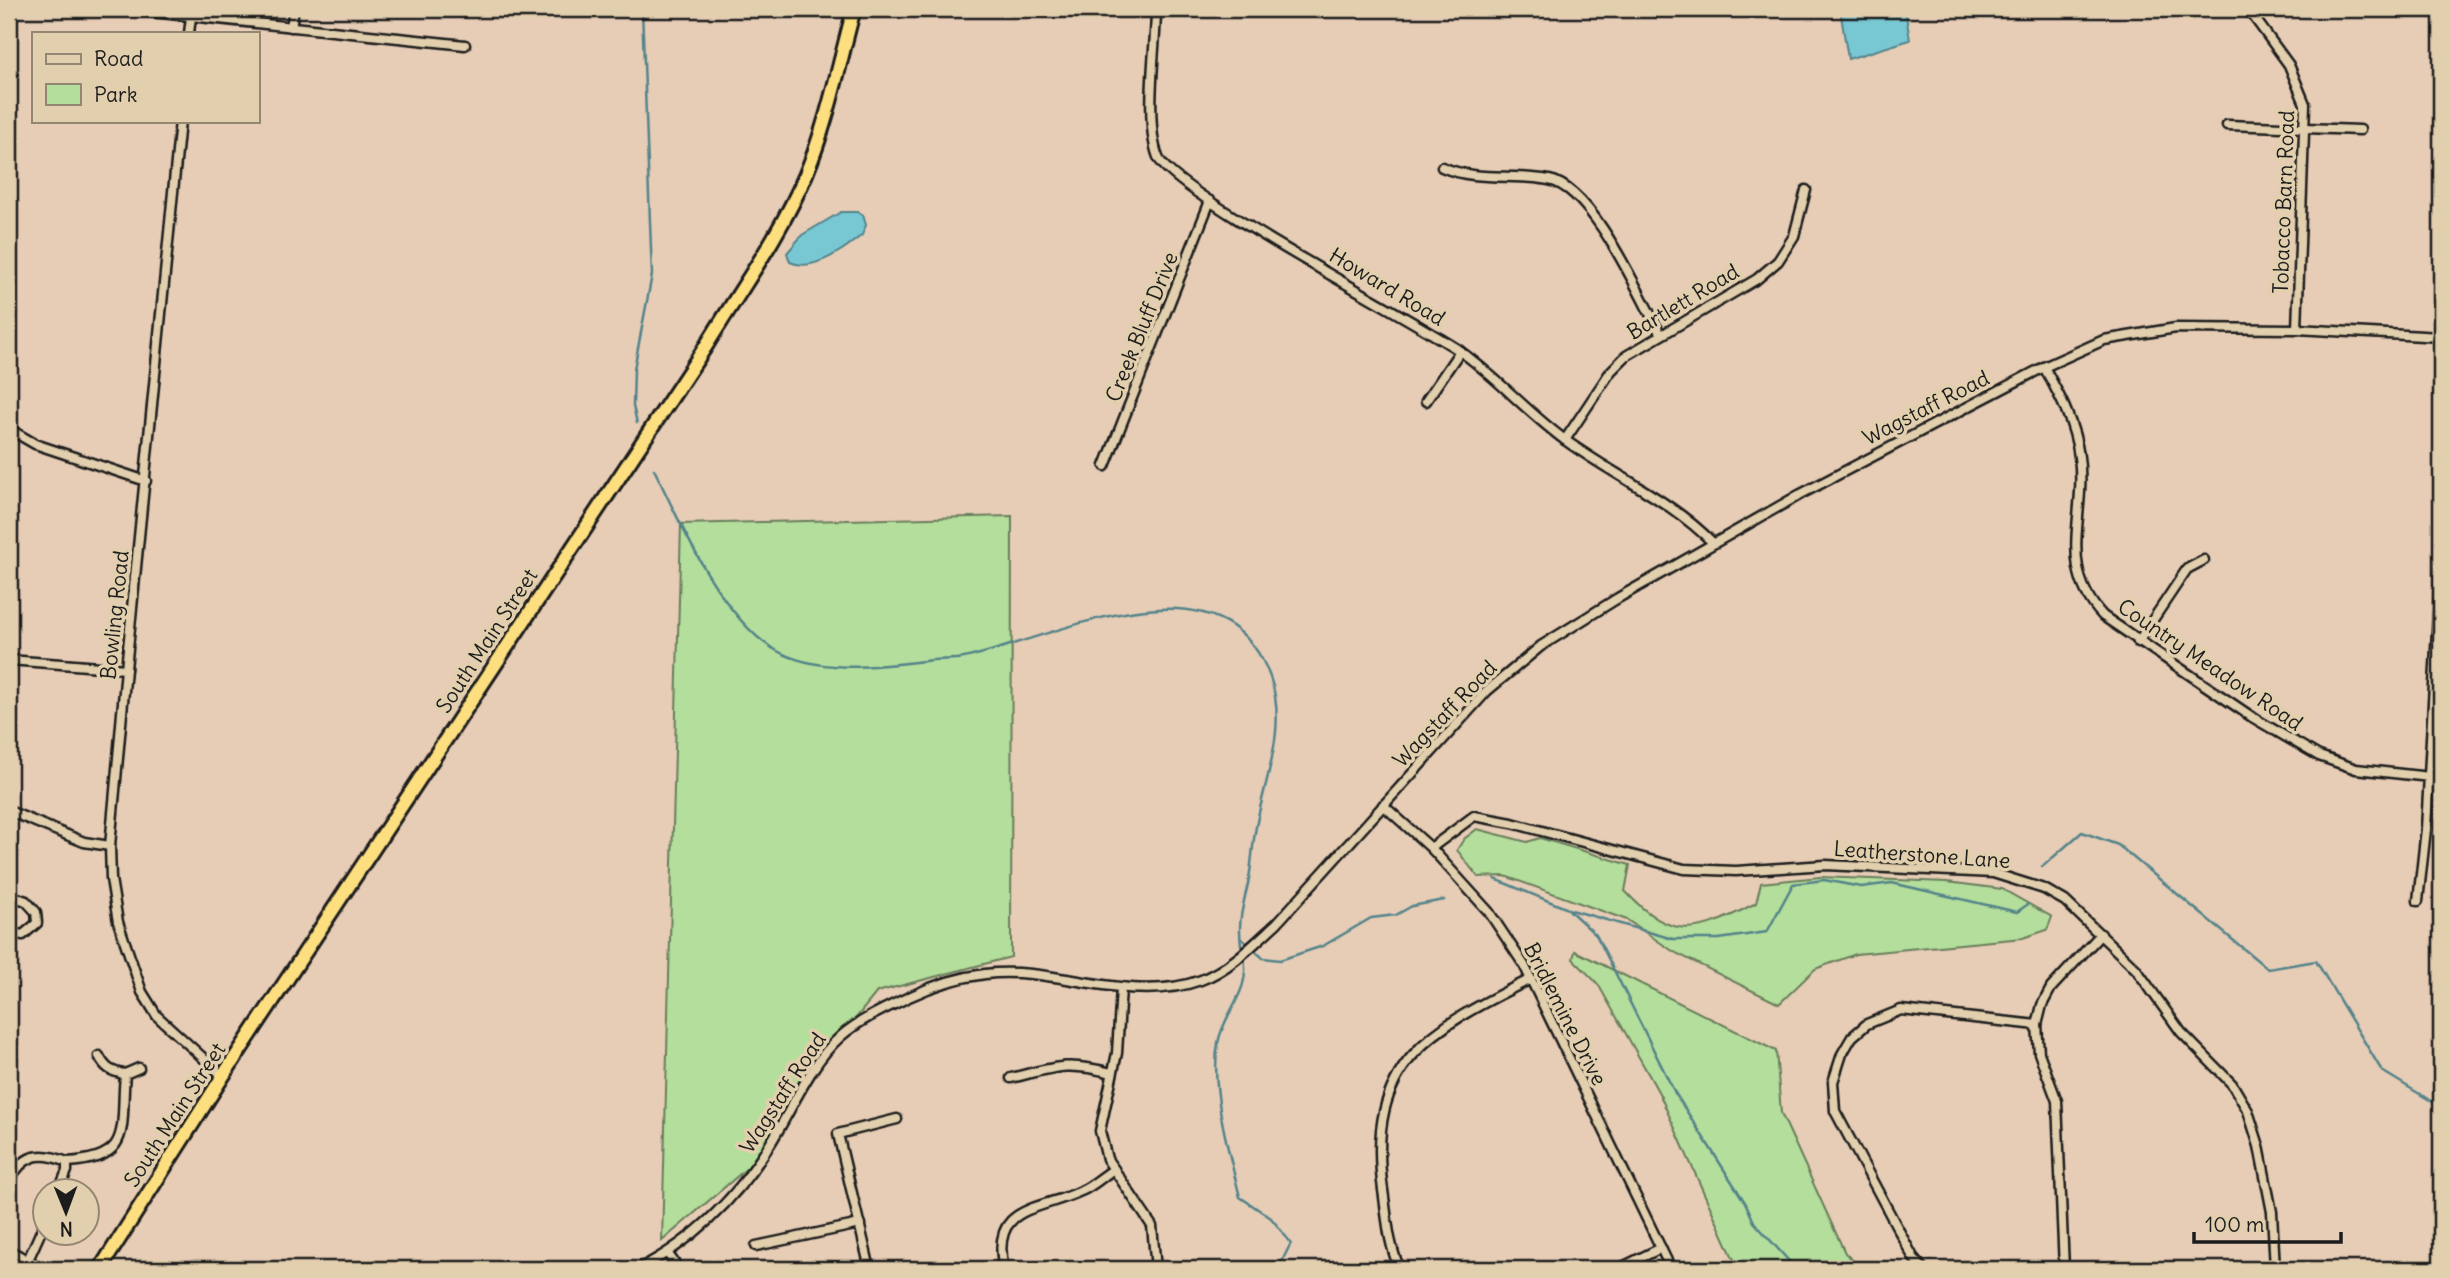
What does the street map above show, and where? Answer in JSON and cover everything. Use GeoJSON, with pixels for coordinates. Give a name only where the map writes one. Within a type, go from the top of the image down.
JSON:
{"type":"FeatureCollection","features":[{"type":"Feature","properties":{"kind":"highway","name":"South Main Street"},"geometry":{"type":"LineString","coordinates":[[100,1269],[223,1076],[661,414],[774,234],[805,177],[820,135],[854,9]]}},
{"type":"Feature","properties":{"kind":"street"},"geometry":{"type":"LineString","coordinates":[[123,9],[191,13],[465,45]]}},
{"type":"Feature","properties":{"kind":"street"},"geometry":{"type":"LineString","coordinates":[[291,26],[294,9]]}},
{"type":"Feature","properties":{"kind":"street","name":"Howard Road"},"geometry":{"type":"LineString","coordinates":[[1156,9],[1153,93],[1158,158],[1168,171],[1210,201],[1460,351],[1565,440],[1686,519],[1713,543]]}},
{"type":"Feature","properties":{"kind":"street","name":"Tobacco Barn Road"},"geometry":{"type":"LineString","coordinates":[[2248,9],[2297,80],[2305,104],[2297,329]]}},
{"type":"Feature","properties":{"kind":"street"},"geometry":{"type":"LineString","coordinates":[[189,32],[191,13]]}},
{"type":"Feature","properties":{"kind":"street","name":"Bowling Road"},"geometry":{"type":"LineString","coordinates":[[180,122],[126,669],[110,846],[111,879],[118,922],[142,992],[158,1016],[223,1076]]}},
{"type":"Feature","properties":{"kind":"street"},"geometry":{"type":"LineString","coordinates":[[2228,125],[2360,130]]}},
{"type":"Feature","properties":{"kind":"street"},"geometry":{"type":"LineString","coordinates":[[1442,167],[1462,175],[1553,180],[1584,201],[1609,239],[1660,333]]}},
{"type":"Feature","properties":{"kind":"street","name":"Bartlett Road"},"geometry":{"type":"LineString","coordinates":[[1565,440],[1611,371],[1660,333],[1757,279],[1777,261],[1794,236],[1806,190]]}},
{"type":"Feature","properties":{"kind":"street","name":"Creek Bluff Drive"},"geometry":{"type":"LineString","coordinates":[[1105,466],[1210,201]]}},
{"type":"Feature","properties":{"kind":"street","name":"Wagstaff Road"},"geometry":{"type":"LineString","coordinates":[[638,1269],[668,1254],[693,1236],[739,1188],[773,1141],[818,1063],[840,1037],[859,1023],[910,996],[984,974],[1036,976],[1121,988],[1153,988],[1201,980],[1241,955],[1277,923],[1487,691],[1522,661],[1585,618],[1713,543],[2044,367],[2104,340],[2149,330],[2210,327],[2297,329],[2441,337]]}},
{"type":"Feature","properties":{"kind":"street"},"geometry":{"type":"LineString","coordinates":[[1426,401],[1460,351]]}},
{"type":"Feature","properties":{"kind":"street","name":"Country Meadow Road"},"geometry":{"type":"LineString","coordinates":[[2044,367],[2073,427],[2080,459],[2077,572],[2093,606],[2109,623],[2319,756],[2356,769],[2430,776]]}},
{"type":"Feature","properties":{"kind":"street"},"geometry":{"type":"LineString","coordinates":[[9,429],[35,444],[146,481]]}},
{"type":"Feature","properties":{"kind":"street"},"geometry":{"type":"LineString","coordinates":[[2418,901],[2430,776],[2441,558]]}},
{"type":"Feature","properties":{"kind":"street"},"geometry":{"type":"LineString","coordinates":[[2138,642],[2187,569],[2204,560]]}},
{"type":"Feature","properties":{"kind":"street"},"geometry":{"type":"LineString","coordinates":[[9,660],[126,669]]}},
{"type":"Feature","properties":{"kind":"street","name":"Bridlemine Drive"},"geometry":{"type":"LineString","coordinates":[[1383,805],[1431,848],[1489,912],[1531,979],[1671,1269]]}},
{"type":"Feature","properties":{"kind":"street"},"geometry":{"type":"LineString","coordinates":[[9,811],[85,842],[110,846]]}},
{"type":"Feature","properties":{"kind":"street","name":"Leatherstone Lane"},"geometry":{"type":"LineString","coordinates":[[1431,848],[1474,817],[1512,823],[1684,869],[1737,871],[1818,865],[1993,873],[2044,889],[2065,901],[2136,969],[2181,1032],[2232,1085],[2248,1111],[2259,1146],[2272,1212],[2275,1269]]}},
{"type":"Feature","properties":{"kind":"street"},"geometry":{"type":"LineString","coordinates":[[9,895],[26,901],[36,912],[37,923],[23,935],[9,933]]}},
{"type":"Feature","properties":{"kind":"street"},"geometry":{"type":"LineString","coordinates":[[2064,1269],[2057,1101],[2039,1053],[2036,1025],[2051,988],[2101,934]]}},
{"type":"Feature","properties":{"kind":"street"},"geometry":{"type":"LineString","coordinates":[[1400,1269],[1390,1243],[1378,1156],[1379,1130],[1394,1083],[1413,1053],[1448,1022],[1531,979]]}},
{"type":"Feature","properties":{"kind":"street"},"geometry":{"type":"LineString","coordinates":[[1121,988],[1117,1053],[1100,1132],[1102,1145],[1114,1169],[1152,1226],[1157,1269]]}},
{"type":"Feature","properties":{"kind":"street"},"geometry":{"type":"LineString","coordinates":[[1923,1269],[1913,1257],[1835,1111],[1833,1082],[1842,1054],[1852,1037],[1867,1024],[1901,1010],[2036,1025]]}},
{"type":"Feature","properties":{"kind":"street"},"geometry":{"type":"LineString","coordinates":[[99,1056],[103,1065],[113,1072],[125,1074],[139,1068]]}},
{"type":"Feature","properties":{"kind":"street"},"geometry":{"type":"LineString","coordinates":[[1011,1079],[1064,1065],[1080,1065],[1112,1073]]}},
{"type":"Feature","properties":{"kind":"street"},"geometry":{"type":"LineString","coordinates":[[9,1181],[18,1165],[27,1158],[42,1156],[67,1162],[95,1160],[113,1152],[119,1137],[125,1074]]}},
{"type":"Feature","properties":{"kind":"street"},"geometry":{"type":"LineString","coordinates":[[870,1269],[838,1134],[897,1119]]}},
{"type":"Feature","properties":{"kind":"street"},"geometry":{"type":"LineString","coordinates":[[66,1176],[67,1162]]}},
{"type":"Feature","properties":{"kind":"street"},"geometry":{"type":"LineString","coordinates":[[1004,1269],[1001,1245],[1003,1233],[1016,1216],[1029,1208],[1083,1190],[1114,1169]]}},
{"type":"Feature","properties":{"kind":"street"},"geometry":{"type":"LineString","coordinates":[[756,1246],[860,1224]]}},
{"type":"Feature","properties":{"kind":"street"},"geometry":{"type":"LineString","coordinates":[[28,1260],[34,1246]]}},
{"type":"Feature","properties":{"kind":"street"},"geometry":{"type":"LineString","coordinates":[[1618,1269],[1661,1248]]}},
{"type":"Feature","properties":{"kind":"street"},"geometry":{"type":"LineString","coordinates":[[9,1250],[43,1269]]}},
{"type":"Feature","properties":{"kind":"street"},"geometry":{"type":"LineString","coordinates":[[668,1254],[679,1269]]}},
{"type":"Feature","properties":{"kind":"green space"},"geometry":{"type":"Polygon","coordinates":[[[1012,516],[1011,957],[877,992],[809,1076],[755,1161],[662,1241],[681,524],[1012,516]]]}},
{"type":"Feature","properties":{"kind":"green space"},"geometry":{"type":"Polygon","coordinates":[[[1477,829],[1527,842],[1540,838],[1630,865],[1625,891],[1642,908],[1672,926],[1702,926],[1736,913],[1756,903],[1761,883],[1820,877],[1947,882],[2002,889],[2052,917],[2047,930],[2023,938],[1856,954],[1815,969],[1779,1004],[1674,952],[1627,920],[1505,876],[1478,877],[1457,850],[1464,839],[1477,829]]]}},
{"type":"Feature","properties":{"kind":"green space"},"geometry":{"type":"Polygon","coordinates":[[[1575,951],[1776,1051],[1781,1113],[1845,1253],[1862,1269],[1738,1269],[1659,1093],[1598,984],[1573,959],[1575,951]]]}},
{"type":"Feature","properties":{"kind":"water"},"geometry":{"type":"Polygon","coordinates":[[[1840,9],[1905,9],[1910,40],[1848,59],[1840,9]]]}},
{"type":"Feature","properties":{"kind":"water"},"geometry":{"type":"Polygon","coordinates":[[[841,212],[857,212],[863,215],[866,225],[862,235],[838,253],[818,262],[799,265],[790,262],[787,253],[802,235],[841,212]]]}},
{"type":"Feature","properties":{"kind":"waterway"},"geometry":{"type":"LineString","coordinates":[[637,423],[633,406],[634,369],[652,275],[642,9]]}},
{"type":"Feature","properties":{"kind":"waterway"},"geometry":{"type":"LineString","coordinates":[[654,469],[703,566],[735,614],[772,648],[809,663],[850,667],[960,659],[1087,621],[1132,612],[1176,609],[1215,617],[1247,638],[1270,677],[1277,714],[1273,752],[1256,827],[1241,917],[1242,951]]}},
{"type":"Feature","properties":{"kind":"waterway"},"geometry":{"type":"LineString","coordinates":[[2042,867],[2082,832],[2118,845],[2268,969],[2316,961],[2382,1071],[2441,1107]]}},
{"type":"Feature","properties":{"kind":"waterway"},"geometry":{"type":"LineString","coordinates":[[1495,879],[1568,909],[1673,939],[1719,939],[1767,932],[1793,884],[1824,880],[1861,887],[1892,883],[2017,912],[2028,904]]}},
{"type":"Feature","properties":{"kind":"waterway"},"geometry":{"type":"LineString","coordinates":[[1242,939],[1263,958],[1280,960],[1323,946],[1371,918],[1396,915],[1412,906],[1444,900]]}},
{"type":"Feature","properties":{"kind":"waterway"},"geometry":{"type":"LineString","coordinates":[[1570,911],[1596,935],[1675,1093],[1746,1204],[1754,1222],[1796,1269]]}},
{"type":"Feature","properties":{"kind":"waterway"},"geometry":{"type":"LineString","coordinates":[[1244,958],[1244,981],[1218,1043],[1216,1061],[1219,1100],[1240,1197],[1271,1218],[1291,1243],[1278,1269]]}}]}
